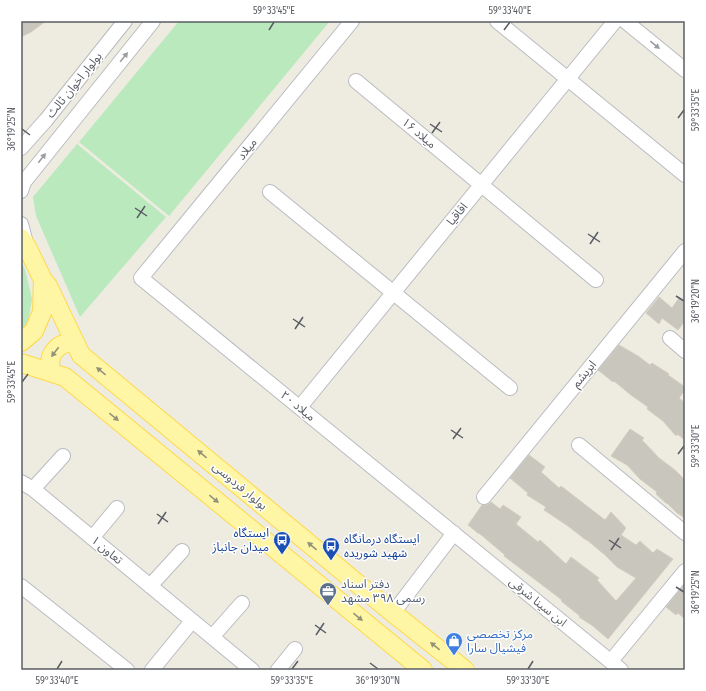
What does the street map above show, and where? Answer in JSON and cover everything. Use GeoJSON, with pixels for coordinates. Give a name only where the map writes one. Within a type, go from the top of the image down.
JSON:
{"type":"FeatureCollection","features":[{"type":"Feature","properties":{"kind":"main road","name":"بولوار فردوسی"},"geometry":{"type":"LineString","coordinates":[[24,243],[43,280],[48,286],[81,355],[393,613],[465,670]]}},
{"type":"Feature","properties":{"kind":"main road"},"geometry":{"type":"LineString","coordinates":[[21,342],[34,331],[42,312],[43,280]]}},
{"type":"Feature","properties":{"kind":"main road"},"geometry":{"type":"LineString","coordinates":[[51,372],[50,361],[54,351],[63,344],[74,342]]}},
{"type":"Feature","properties":{"kind":"main road"},"geometry":{"type":"LineString","coordinates":[[21,363],[65,377],[423,670]]}},
{"type":"Feature","properties":{"kind":"street","name":"بولوار اخوان ثالث"},"geometry":{"type":"LineString","coordinates":[[21,148],[46,120],[125,21]]}},
{"type":"Feature","properties":{"kind":"street"},"geometry":{"type":"LineString","coordinates":[[21,191],[28,176],[153,21]]}},
{"type":"Feature","properties":{"kind":"street","name":"میلاد"},"geometry":{"type":"LineString","coordinates":[[141,278],[352,21]]}},
{"type":"Feature","properties":{"kind":"street"},"geometry":{"type":"LineString","coordinates":[[497,21],[685,175]]}},
{"type":"Feature","properties":{"kind":"street","name":"اقاقیا"},"geometry":{"type":"LineString","coordinates":[[300,407],[615,21]]}},
{"type":"Feature","properties":{"kind":"street"},"geometry":{"type":"LineString","coordinates":[[625,21],[685,70]]}},
{"type":"Feature","properties":{"kind":"street","name":"میلاد ۱۶"},"geometry":{"type":"LineString","coordinates":[[356,81],[596,280]]}},
{"type":"Feature","properties":{"kind":"street"},"geometry":{"type":"LineString","coordinates":[[270,192],[510,388]]}},
{"type":"Feature","properties":{"kind":"street"},"geometry":{"type":"LineString","coordinates":[[21,224],[24,243]]}},
{"type":"Feature","properties":{"kind":"street","name":"ابریشم"},"geometry":{"type":"LineString","coordinates":[[484,497],[685,252]]}},
{"type":"Feature","properties":{"kind":"street","name":"میلاد ۲۰"},"geometry":{"type":"LineString","coordinates":[[141,278],[454,533]]}},
{"type":"Feature","properties":{"kind":"street"},"geometry":{"type":"LineString","coordinates":[[670,338],[685,351]]}},
{"type":"Feature","properties":{"kind":"street"},"geometry":{"type":"LineString","coordinates":[[579,445],[685,533]]}},
{"type":"Feature","properties":{"kind":"street"},"geometry":{"type":"LineString","coordinates":[[27,485],[63,456]]}},
{"type":"Feature","properties":{"kind":"street","name":"تعاون ۱"},"geometry":{"type":"LineString","coordinates":[[27,485],[252,670]]}},
{"type":"Feature","properties":{"kind":"street"},"geometry":{"type":"LineString","coordinates":[[92,538],[117,508]]}},
{"type":"Feature","properties":{"kind":"street"},"geometry":{"type":"LineString","coordinates":[[393,613],[454,533]]}},
{"type":"Feature","properties":{"kind":"street","name":"ابن سینا شرقی"},"geometry":{"type":"LineString","coordinates":[[454,533],[616,666]]}},
{"type":"Feature","properties":{"kind":"street"},"geometry":{"type":"LineString","coordinates":[[150,586],[182,551]]}},
{"type":"Feature","properties":{"kind":"street"},"geometry":{"type":"LineString","coordinates":[[616,666],[685,571]]}},
{"type":"Feature","properties":{"kind":"street"},"geometry":{"type":"LineString","coordinates":[[21,586],[127,670]]}},
{"type":"Feature","properties":{"kind":"street"},"geometry":{"type":"LineString","coordinates":[[212,637],[242,603]]}},
{"type":"Feature","properties":{"kind":"street"},"geometry":{"type":"LineString","coordinates":[[152,670],[192,621]]}},
{"type":"Feature","properties":{"kind":"street"},"geometry":{"type":"LineString","coordinates":[[278,670],[295,649]]}},
{"type":"Feature","properties":{"kind":"green space"},"geometry":{"type":"Polygon","coordinates":[[[179,21],[330,21],[169,216],[79,142],[179,21]]]}},
{"type":"Feature","properties":{"kind":"green space"},"geometry":{"type":"Polygon","coordinates":[[[77,144],[166,217],[80,317],[36,216],[33,197],[77,144]]]}},
{"type":"Feature","properties":{"kind":"green space"},"geometry":{"type":"Polygon","coordinates":[[[21,262],[25,269],[32,299],[28,322],[21,329],[21,262]]]}},
{"type":"Feature","properties":{"kind":"building"},"geometry":{"type":"Polygon","coordinates":[[[21,21],[46,21],[21,37],[21,21]]]}},
{"type":"Feature","properties":{"kind":"building"},"geometry":{"type":"Polygon","coordinates":[[[659,297],[672,308],[679,298],[685,303],[685,321],[678,330],[662,318],[659,324],[646,313],[659,297]]]}},
{"type":"Feature","properties":{"kind":"building"},"geometry":{"type":"Polygon","coordinates":[[[619,345],[650,365],[652,363],[685,387],[685,390],[679,398],[685,403],[685,440],[677,434],[676,436],[663,421],[647,409],[648,407],[598,370],[619,345]]]}},
{"type":"Feature","properties":{"kind":"building"},"geometry":{"type":"Polygon","coordinates":[[[630,429],[644,438],[642,440],[659,458],[685,480],[685,518],[677,513],[656,494],[657,492],[640,479],[627,465],[611,456],[630,429]]]}},
{"type":"Feature","properties":{"kind":"building"},"geometry":{"type":"Polygon","coordinates":[[[529,455],[545,467],[541,472],[559,488],[561,486],[605,520],[611,512],[626,528],[621,535],[636,545],[640,541],[653,553],[657,549],[673,559],[608,639],[593,626],[579,617],[580,616],[561,601],[562,600],[504,556],[505,555],[468,525],[482,505],[487,505],[491,502],[500,509],[503,505],[521,517],[516,524],[538,542],[540,540],[566,564],[571,557],[599,578],[597,580],[616,601],[636,578],[617,567],[587,540],[544,510],[546,507],[527,495],[528,493],[510,478],[529,455]]]}},
{"type":"Feature","properties":{"kind":"building"},"geometry":{"type":"Polygon","coordinates":[[[685,584],[685,619],[678,613],[676,615],[666,607],[685,584]]]}},
{"type":"Feature","properties":{"kind":"place","name":"ایستگاه میدان جانباز"},"geometry":{"type":"Point","coordinates":[282,555]}},
{"type":"Feature","properties":{"kind":"place","name":"ایستگاه درمانگاه شهید شوریده"},"geometry":{"type":"Point","coordinates":[331,561]}},
{"type":"Feature","properties":{"kind":"place","name":"دفتر اسناد رسمی ۳۹۸ مشهد"},"geometry":{"type":"Point","coordinates":[328,606]}},
{"type":"Feature","properties":{"kind":"place","name":"مرکز تخصصی فیشیال سارا"},"geometry":{"type":"Point","coordinates":[454,656]}}]}
